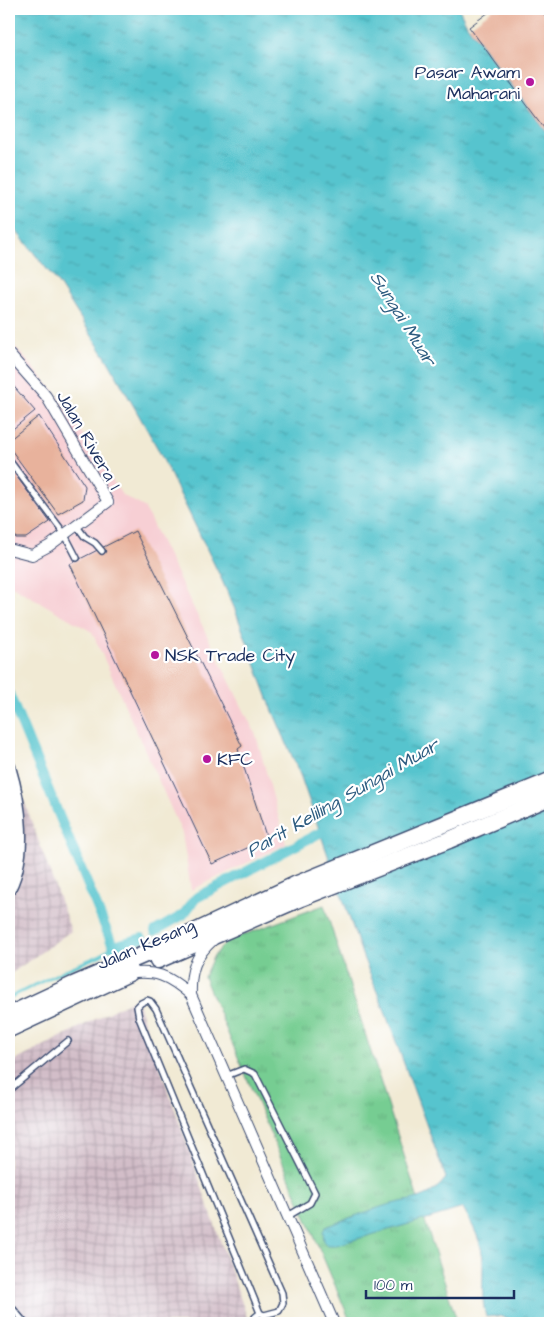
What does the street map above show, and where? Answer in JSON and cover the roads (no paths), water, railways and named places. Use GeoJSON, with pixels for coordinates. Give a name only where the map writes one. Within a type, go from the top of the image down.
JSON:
{"type":"FeatureCollection","features":[{"type":"Feature","properties":{"kind":"main road"},"geometry":{"type":"LineString","coordinates":[[298,891],[550,781]]}},
{"type":"Feature","properties":{"kind":"main road"},"geometry":{"type":"LineString","coordinates":[[298,891],[449,840],[550,797]]}},
{"type":"Feature","properties":{"kind":"main road","name":"Jalan Kesang"},"geometry":{"type":"LineString","coordinates":[[9,1029],[124,974],[220,934],[298,891]]}},
{"type":"Feature","properties":{"kind":"main road","name":"Jalan Kesang"},"geometry":{"type":"LineString","coordinates":[[9,1015],[73,984],[298,891]]}},
{"type":"Feature","properties":{"kind":"street","name":"Jalan Rivera 1"},"geometry":{"type":"LineString","coordinates":[[9,354],[46,396],[108,502],[48,546],[32,554],[9,549]]}},
{"type":"Feature","properties":{"kind":"street"},"geometry":{"type":"LineString","coordinates":[[9,767],[18,802],[19,843],[14,879],[9,888]]}},
{"type":"Feature","properties":{"kind":"street"},"geometry":{"type":"LineString","coordinates":[[220,934],[203,950],[195,964],[190,979],[191,995],[334,1323]]}},
{"type":"Feature","properties":{"kind":"street"},"geometry":{"type":"LineString","coordinates":[[124,974],[143,972],[160,974],[177,983],[191,995]]}},
{"type":"Feature","properties":{"kind":"lane"},"geometry":{"type":"LineString","coordinates":[[9,460],[64,533],[78,558]]}},
{"type":"Feature","properties":{"kind":"lane"},"geometry":{"type":"LineString","coordinates":[[76,525],[85,537],[95,543],[102,551]]}},
{"type":"Feature","properties":{"kind":"lane"},"geometry":{"type":"LineString","coordinates":[[150,1001],[156,1008],[282,1293],[284,1303],[279,1310],[264,1315],[260,1313],[139,1018],[137,1007],[141,1002],[150,1001]]}},
{"type":"Feature","properties":{"kind":"lane"},"geometry":{"type":"LineString","coordinates":[[9,1090],[68,1041]]}},
{"type":"Feature","properties":{"kind":"lane"},"geometry":{"type":"LineString","coordinates":[[226,1076],[244,1069],[255,1074],[315,1193],[310,1203],[287,1216]]}},
{"type":"Feature","properties":{"kind":"lane"},"geometry":{"type":"LineString","coordinates":[[9,1304],[25,1323]]}},
{"type":"Feature","properties":{"kind":"lane"},"geometry":{"type":"LineString","coordinates":[[252,1323],[260,1313]]}},
{"type":"Feature","properties":{"kind":"water","name":"Sungai Muar"},"geometry":{"type":"Polygon","coordinates":[[[9,9],[459,9],[467,25],[550,137],[550,1323],[509,1323],[508,1318],[498,1316],[486,1317],[483,1297],[483,1256],[476,1234],[463,1208],[336,1245],[328,1245],[324,1241],[323,1231],[326,1227],[381,1207],[424,1196],[432,1192],[446,1178],[363,957],[301,777],[220,576],[158,449],[108,361],[58,283],[9,222],[9,9]]]}},
{"type":"Feature","properties":{"kind":"waterway","name":"Parit Keliling Sungai Muar"},"geometry":{"type":"LineString","coordinates":[[9,694],[113,946],[142,938]]}},
{"type":"Feature","properties":{"kind":"waterway","name":"Parit Keliling Sungai Muar"},"geometry":{"type":"LineString","coordinates":[[155,931],[183,915],[196,898],[329,828]]}},
{"type":"Feature","properties":{"kind":"waterway"},"geometry":{"type":"LineString","coordinates":[[9,998],[61,972],[101,955],[113,946]]}},
{"type":"Feature","properties":{"kind":"place","name":"Pasar Awam Maharani"},"geometry":{"type":"Point","coordinates":[530,82]}},
{"type":"Feature","properties":{"kind":"place","name":"NSK Trade City"},"geometry":{"type":"Point","coordinates":[155,655]}},
{"type":"Feature","properties":{"kind":"place","name":"KFC"},"geometry":{"type":"Point","coordinates":[207,759]}}]}
